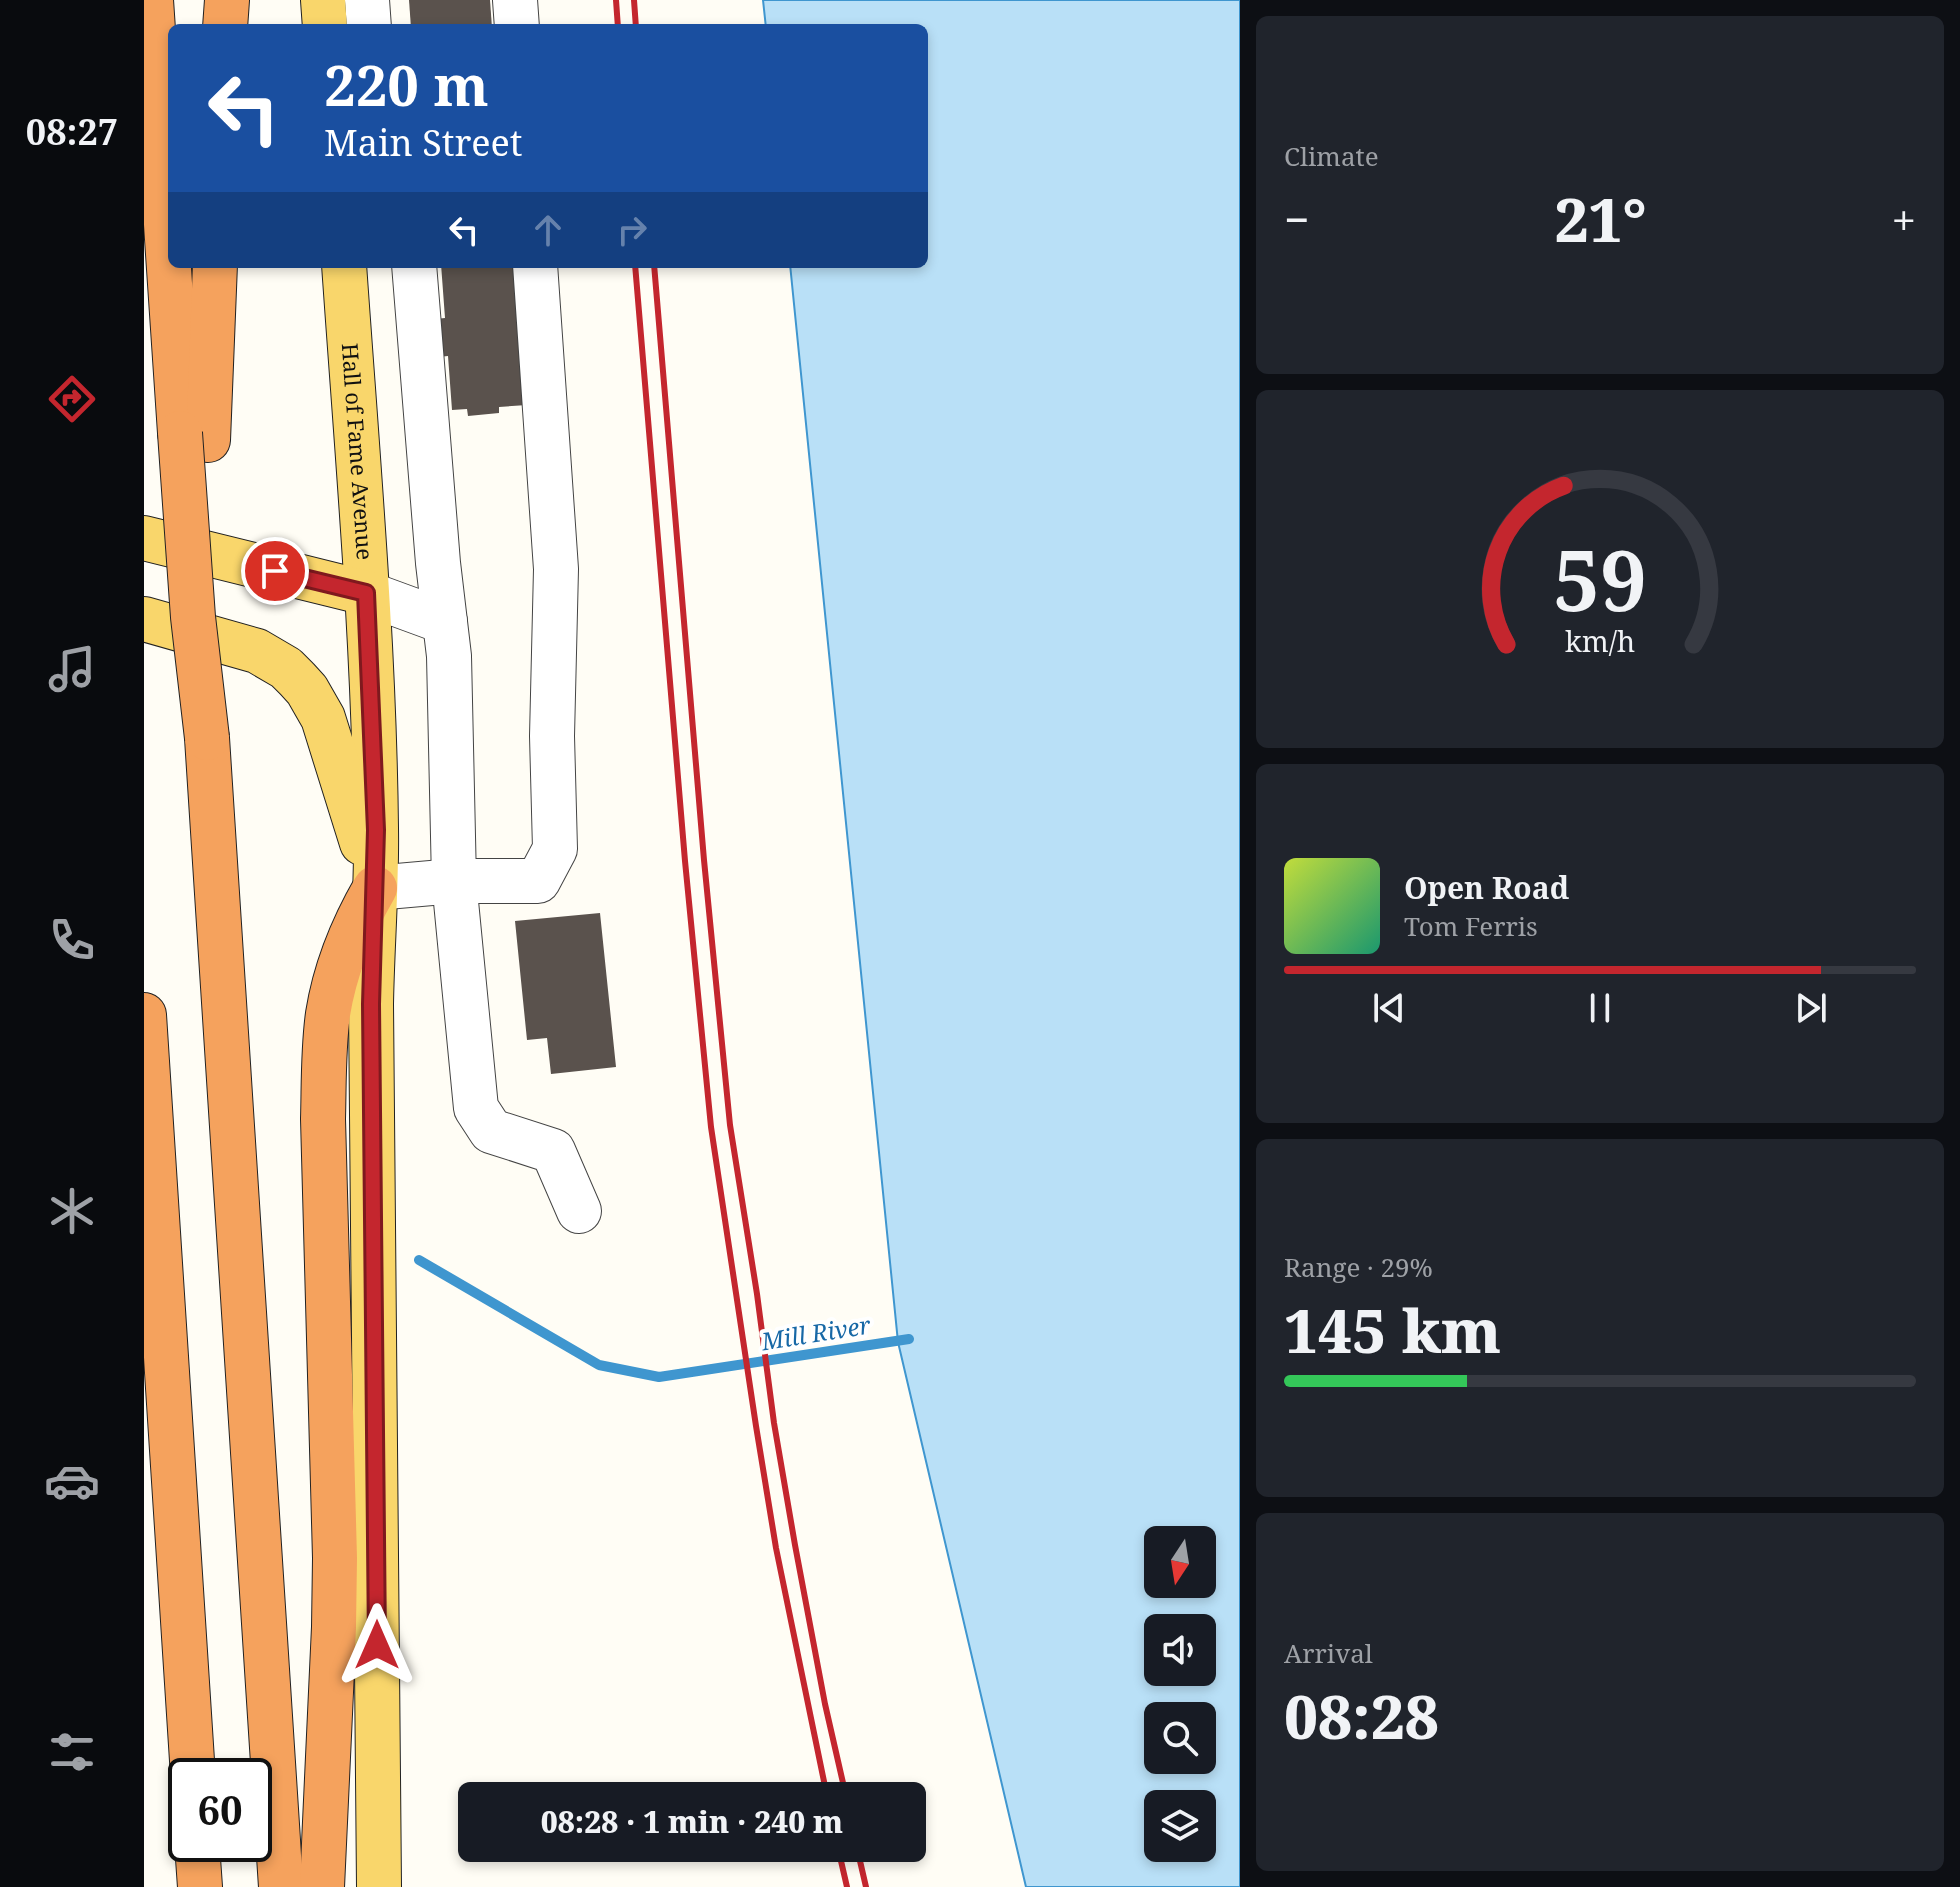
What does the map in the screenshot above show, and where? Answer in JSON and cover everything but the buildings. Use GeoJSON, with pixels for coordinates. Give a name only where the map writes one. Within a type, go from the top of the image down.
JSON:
{"type":"FeatureCollection","features":[{"type":"Feature","properties":{"kind":"highway"},"geometry":{"type":"LineString","coordinates":[[151,0],[168,172]]}},
{"type":"Feature","properties":{"kind":"highway"},"geometry":{"type":"LineString","coordinates":[[225,24],[227,0]]}},
{"type":"Feature","properties":{"kind":"highway"},"geometry":{"type":"LineString","coordinates":[[177,268],[194,436],[207,738],[281,1887]]}},
{"type":"Feature","properties":{"kind":"highway"},"geometry":{"type":"LineString","coordinates":[[194,436],[215,268]]}},
{"type":"Feature","properties":{"kind":"highway"},"geometry":{"type":"LineString","coordinates":[[322,1887],[335,1558],[323,1119],[325,1049],[334,987],[354,928],[375,888]]}},
{"type":"Feature","properties":{"kind":"highway"},"geometry":{"type":"LineString","coordinates":[[144,1015],[192,1758]]}},
{"type":"Feature","properties":{"kind":"highway"},"geometry":{"type":"LineString","coordinates":[[198,1862],[200,1887]]}},
{"type":"Feature","properties":{"kind":"main road"},"geometry":{"type":"LineString","coordinates":[[323,0],[325,24]]}},
{"type":"Feature","properties":{"kind":"main road","name":"Hall of Fame Avenue"},"geometry":{"type":"LineString","coordinates":[[344,268],[375,776],[371,1020],[379,1887]]}},
{"type":"Feature","properties":{"kind":"main road"},"geometry":{"type":"LineString","coordinates":[[144,538],[366,593]]}},
{"type":"Feature","properties":{"kind":"main road"},"geometry":{"type":"LineString","coordinates":[[144,619],[257,651],[286,668],[307,690],[329,735],[375,888]]}},
{"type":"Feature","properties":{"kind":"lane"},"geometry":{"type":"LineString","coordinates":[[367,0],[369,24]]}},
{"type":"Feature","properties":{"kind":"lane"},"geometry":{"type":"LineString","coordinates":[[394,0],[396,24]]}},
{"type":"Feature","properties":{"kind":"lane"},"geometry":{"type":"LineString","coordinates":[[515,0],[517,24]]}},
{"type":"Feature","properties":{"kind":"lane"},"geometry":{"type":"LineString","coordinates":[[414,268],[436,547],[449,656],[454,881],[476,1108],[491,1131],[553,1151],[579,1211]]}},
{"type":"Feature","properties":{"kind":"lane"},"geometry":{"type":"LineString","coordinates":[[375,888],[454,881],[538,881],[555,849],[552,736],[556,569],[535,268]]}},
{"type":"Feature","properties":{"kind":"lane"},"geometry":{"type":"LineString","coordinates":[[366,593],[445,622]]}},
{"type":"Feature","properties":{"kind":"water"},"geometry":{"type":"Polygon","coordinates":[[[763,0],[1240,0],[1240,1887],[1026,1887],[898,1342],[790,268],[928,268],[928,24],[766,24],[763,0]]]}},
{"type":"Feature","properties":{"kind":"waterway","name":"Mill River"},"geometry":{"type":"LineString","coordinates":[[419,1260],[599,1365],[659,1377],[909,1339]]}},
{"type":"Feature","properties":{"kind":"railway"},"geometry":{"type":"LineString","coordinates":[[616,0],[618,24]]}},
{"type":"Feature","properties":{"kind":"railway"},"geometry":{"type":"LineString","coordinates":[[634,0],[636,24]]}},
{"type":"Feature","properties":{"kind":"railway"},"geometry":{"type":"LineString","coordinates":[[635,268],[685,861],[711,1127],[776,1548],[824,1782]]}},
{"type":"Feature","properties":{"kind":"railway"},"geometry":{"type":"LineString","coordinates":[[654,268],[704,860],[730,1125],[774,1423],[825,1704],[843,1782]]}},
{"type":"Feature","properties":{"kind":"railway"},"geometry":{"type":"LineString","coordinates":[[841,1862],[847,1887]]}},
{"type":"Feature","properties":{"kind":"railway"},"geometry":{"type":"LineString","coordinates":[[860,1862],[866,1887]]}},
{"type":"Feature","properties":{"kind":"route"},"geometry":{"type":"LineString","coordinates":[[275,571],[366,593],[376,830],[371,1004],[377,1645]]}}]}
